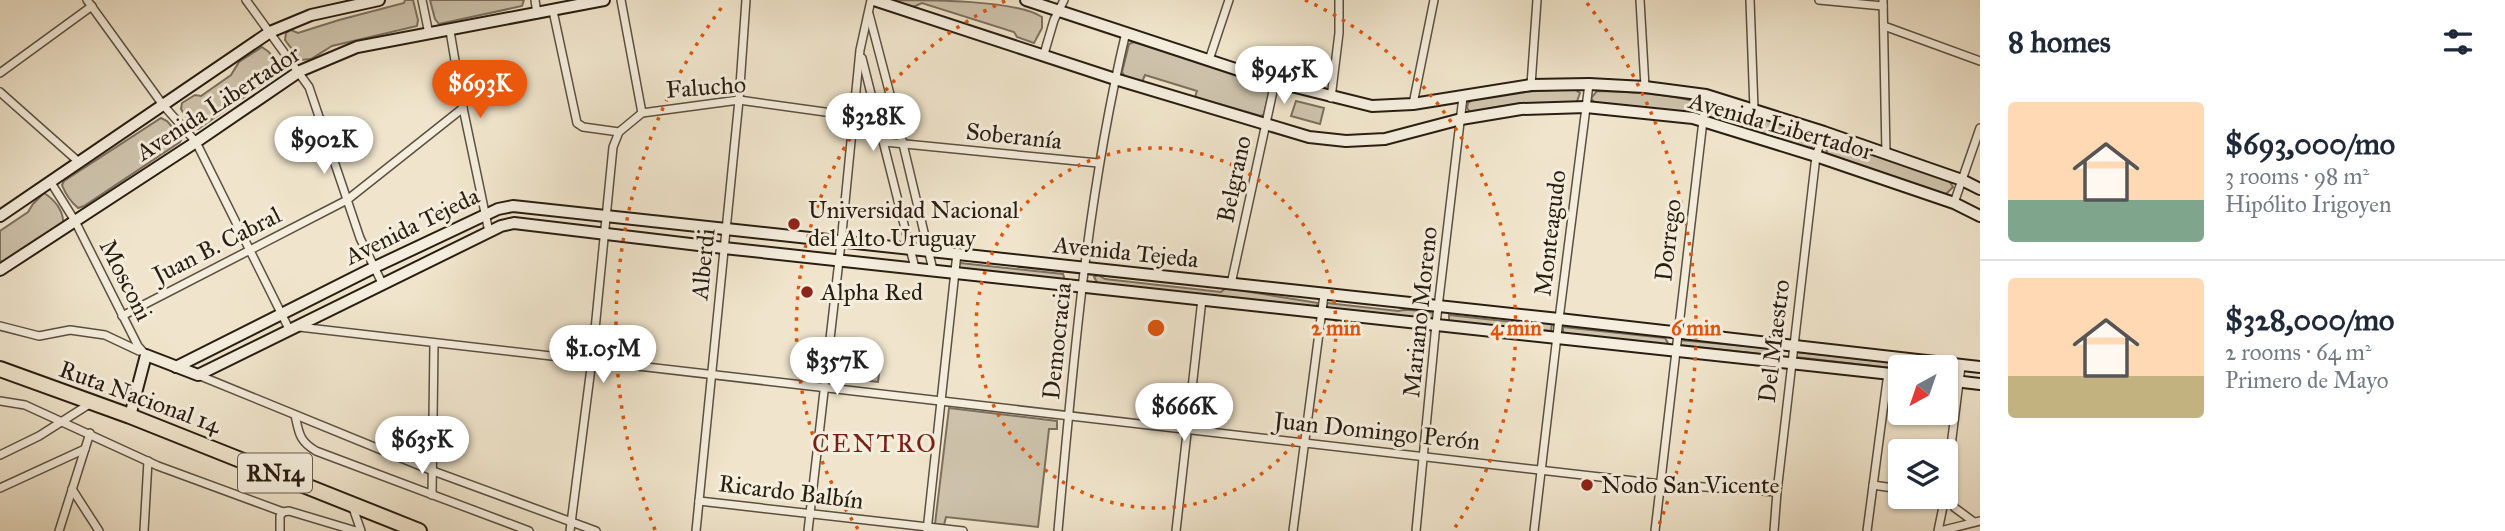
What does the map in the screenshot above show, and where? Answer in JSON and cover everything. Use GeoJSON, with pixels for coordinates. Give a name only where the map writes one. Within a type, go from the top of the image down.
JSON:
{"type":"FeatureCollection","features":[{"type":"Feature","properties":{"kind":"highway","name":"Ruta Nacional 14"},"geometry":{"type":"LineString","coordinates":[[0,369],[130,416],[419,531]]}},
{"type":"Feature","properties":{"kind":"highway","name":"Ruta Nacional 14"},"geometry":{"type":"LineString","coordinates":[[0,382],[39,384]]}},
{"type":"Feature","properties":{"kind":"main road","name":"Avenida Libertador"},"geometry":{"type":"LineString","coordinates":[[0,216],[270,32],[311,15],[379,0]]}},
{"type":"Feature","properties":{"kind":"main road","name":"Avenida Libertador"},"geometry":{"type":"LineString","coordinates":[[0,270],[300,71],[356,47],[604,0]]}},
{"type":"Feature","properties":{"kind":"main road","name":"Avenida Libertador"},"geometry":{"type":"LineString","coordinates":[[1026,0],[1058,5],[1126,32],[1275,82],[1372,106],[1413,104],[1531,85],[1645,87],[1706,95],[1824,132],[1962,180],[1980,189]]}},
{"type":"Feature","properties":{"kind":"main road","name":"Avenida Libertador"},"geometry":{"type":"LineString","coordinates":[[871,3],[1309,137],[1346,141],[1385,139],[1461,119],[1521,109],[1586,107],[1702,120],[1954,203],[1980,216]]}},
{"type":"Feature","properties":{"kind":"main road","name":"Avenida Tejeda"},"geometry":{"type":"LineString","coordinates":[[176,367],[374,267],[498,209],[513,206],[1559,319],[1980,368]]}},
{"type":"Feature","properties":{"kind":"main road","name":"Avenida Tejeda"},"geometry":{"type":"LineString","coordinates":[[198,375],[382,283],[489,232],[514,223],[604,235],[1888,373]]}},
{"type":"Feature","properties":{"kind":"main road"},"geometry":{"type":"LineString","coordinates":[[130,416],[146,355],[198,375]]}},
{"type":"Feature","properties":{"kind":"main road"},"geometry":{"type":"LineString","coordinates":[[1959,381],[1980,384]]}},
{"type":"Feature","properties":{"kind":"street"},"geometry":{"type":"LineString","coordinates":[[246,0],[309,87],[347,200],[382,283]]}},
{"type":"Feature","properties":{"kind":"street"},"geometry":{"type":"LineString","coordinates":[[422,0],[429,34]]}},
{"type":"Feature","properties":{"kind":"street"},"geometry":{"type":"LineString","coordinates":[[535,0],[537,14]]}},
{"type":"Feature","properties":{"kind":"street"},"geometry":{"type":"LineString","coordinates":[[570,531],[592,360],[613,147],[619,132],[642,113],[621,0]]}},
{"type":"Feature","properties":{"kind":"street","name":"Alberdi"},"geometry":{"type":"LineString","coordinates":[[696,531],[739,100],[746,0]]}},
{"type":"Feature","properties":{"kind":"street"},"geometry":{"type":"LineString","coordinates":[[1209,60],[1229,0]]}},
{"type":"Feature","properties":{"kind":"street"},"geometry":{"type":"LineString","coordinates":[[1331,97],[1339,33],[1339,0]]}},
{"type":"Feature","properties":{"kind":"street"},"geometry":{"type":"LineString","coordinates":[[1413,104],[1434,0]]}},
{"type":"Feature","properties":{"kind":"street"},"geometry":{"type":"LineString","coordinates":[[1531,85],[1537,0]]}},
{"type":"Feature","properties":{"kind":"street"},"geometry":{"type":"LineString","coordinates":[[1640,0],[1645,87]]}},
{"type":"Feature","properties":{"kind":"street"},"geometry":{"type":"LineString","coordinates":[[1750,0],[1755,110]]}},
{"type":"Feature","properties":{"kind":"street"},"geometry":{"type":"LineString","coordinates":[[1819,0],[1883,3],[1886,154]]}},
{"type":"Feature","properties":{"kind":"street"},"geometry":{"type":"LineString","coordinates":[[0,73],[89,3],[163,105],[195,142],[281,313],[292,328]]}},
{"type":"Feature","properties":{"kind":"street"},"geometry":{"type":"LineString","coordinates":[[808,531],[860,50],[871,3]]}},
{"type":"Feature","properties":{"kind":"street"},"geometry":{"type":"LineString","coordinates":[[871,3],[933,270]]}},
{"type":"Feature","properties":{"kind":"street"},"geometry":{"type":"LineString","coordinates":[[1044,54],[1058,5]]}},
{"type":"Feature","properties":{"kind":"street"},"geometry":{"type":"LineString","coordinates":[[553,11],[578,123],[583,127],[619,132]]}},
{"type":"Feature","properties":{"kind":"street"},"geometry":{"type":"LineString","coordinates":[[1884,26],[1980,61]]}},
{"type":"Feature","properties":{"kind":"street"},"geometry":{"type":"LineString","coordinates":[[450,31],[489,232]]}},
{"type":"Feature","properties":{"kind":"street","name":"Democracia"},"geometry":{"type":"LineString","coordinates":[[1058,531],[1082,286],[1098,163],[1126,32]]}},
{"type":"Feature","properties":{"kind":"street"},"geometry":{"type":"LineString","coordinates":[[860,50],[915,268]]}},
{"type":"Feature","properties":{"kind":"street","name":"Belgrano"},"geometry":{"type":"LineString","coordinates":[[1231,284],[1275,82]]}},
{"type":"Feature","properties":{"kind":"street","name":"Monteagudo"},"geometry":{"type":"LineString","coordinates":[[1534,531],[1590,85]]}},
{"type":"Feature","properties":{"kind":"street"},"geometry":{"type":"LineString","coordinates":[[0,92],[79,163]]}},
{"type":"Feature","properties":{"kind":"street","name":"Dorrego"},"geometry":{"type":"LineString","coordinates":[[1655,531],[1706,95]]}},
{"type":"Feature","properties":{"kind":"street","name":"Mariano Moreno"},"geometry":{"type":"LineString","coordinates":[[1416,531],[1436,324],[1464,97]]}},
{"type":"Feature","properties":{"kind":"street","name":"Falucho"},"geometry":{"type":"LineString","coordinates":[[642,113],[739,100],[897,122]]}},
{"type":"Feature","properties":{"kind":"street","name":"Juan B. Cabral"},"geometry":{"type":"LineString","coordinates":[[122,316],[347,200],[463,108]]}},
{"type":"Feature","properties":{"kind":"street"},"geometry":{"type":"LineString","coordinates":[[1954,203],[1980,128]]}},
{"type":"Feature","properties":{"kind":"street","name":"Del Maestro"},"geometry":{"type":"LineString","coordinates":[[1774,531],[1776,492],[1816,156],[1824,132]]}},
{"type":"Feature","properties":{"kind":"street","name":"Soberanía"},"geometry":{"type":"LineString","coordinates":[[885,142],[1098,163]]}},
{"type":"Feature","properties":{"kind":"street","name":"Mosconi"},"geometry":{"type":"LineString","coordinates":[[50,181],[75,222],[138,346],[146,355]]}},
{"type":"Feature","properties":{"kind":"street"},"geometry":{"type":"LineString","coordinates":[[927,529],[957,253]]}},
{"type":"Feature","properties":{"kind":"street"},"geometry":{"type":"LineString","coordinates":[[1293,531],[1324,295]]}},
{"type":"Feature","properties":{"kind":"street"},"geometry":{"type":"LineString","coordinates":[[1176,531],[1202,299]]}},
{"type":"Feature","properties":{"kind":"street"},"geometry":{"type":"LineString","coordinates":[[0,326],[39,336],[70,330],[105,335],[146,355]]}},
{"type":"Feature","properties":{"kind":"street","name":"Juan Domingo Perón"},"geometry":{"type":"LineString","coordinates":[[292,328],[824,386],[1661,484],[1776,492]]}},
{"type":"Feature","properties":{"kind":"street"},"geometry":{"type":"LineString","coordinates":[[432,495],[434,343]]}},
{"type":"Feature","properties":{"kind":"street"},"geometry":{"type":"LineString","coordinates":[[1952,439],[1961,366]]}},
{"type":"Feature","properties":{"kind":"street"},"geometry":{"type":"LineString","coordinates":[[1867,531],[1888,373]]}},
{"type":"Feature","properties":{"kind":"street"},"geometry":{"type":"LineString","coordinates":[[198,375],[433,471],[596,531]]}},
{"type":"Feature","properties":{"kind":"street"},"geometry":{"type":"LineString","coordinates":[[0,401],[25,405],[148,461],[283,512],[289,511],[358,531],[352,504]]}},
{"type":"Feature","properties":{"kind":"street"},"geometry":{"type":"LineString","coordinates":[[0,455],[92,403]]}},
{"type":"Feature","properties":{"kind":"street"},"geometry":{"type":"LineString","coordinates":[[295,415],[305,444],[316,451],[529,531]]}},
{"type":"Feature","properties":{"kind":"street"},"geometry":{"type":"LineString","coordinates":[[59,531],[90,433]]}},
{"type":"Feature","properties":{"kind":"street"},"geometry":{"type":"LineString","coordinates":[[0,488],[85,449]]}},
{"type":"Feature","properties":{"kind":"street"},"geometry":{"type":"LineString","coordinates":[[144,531],[148,461]]}},
{"type":"Feature","properties":{"kind":"street"},"geometry":{"type":"LineString","coordinates":[[1873,485],[1888,487]]}},
{"type":"Feature","properties":{"kind":"street"},"geometry":{"type":"LineString","coordinates":[[72,489],[99,531]]}},
{"type":"Feature","properties":{"kind":"street","name":"Ricardo Balbín"},"geometry":{"type":"LineString","coordinates":[[699,501],[963,531]]}},
{"type":"Feature","properties":{"kind":"street"},"geometry":{"type":"LineString","coordinates":[[1943,509],[1939,531],[1977,521]]}},
{"type":"Feature","properties":{"kind":"street"},"geometry":{"type":"LineString","coordinates":[[1957,509],[1977,521]]}},
{"type":"Feature","properties":{"kind":"street"},"geometry":{"type":"LineString","coordinates":[[280,531],[280,516],[283,512]]}},
{"type":"Feature","properties":{"kind":"shaded area"},"geometry":{"type":"Polygon","coordinates":[[[405,0],[413,0],[417,26],[332,46],[311,59],[300,60],[285,40],[286,33],[291,30],[298,33],[404,3],[405,0]]]}},
{"type":"Feature","properties":{"kind":"shaded area"},"geometry":{"type":"Polygon","coordinates":[[[430,0],[524,0],[522,6],[439,24],[430,0]]]}},
{"type":"Feature","properties":{"kind":"shaded area"},"geometry":{"type":"Polygon","coordinates":[[[892,0],[971,2],[1013,7],[1042,17],[1042,28],[1034,43],[1017,37],[1014,32],[922,3],[913,7],[892,0]]]}},
{"type":"Feature","properties":{"kind":"shaded area"},"geometry":{"type":"Polygon","coordinates":[[[1134,42],[1268,84],[1270,88],[1264,114],[1261,116],[1195,97],[1197,91],[1145,75],[1142,82],[1125,77],[1122,72],[1129,44],[1134,42]]]}},
{"type":"Feature","properties":{"kind":"shaded area"},"geometry":{"type":"Polygon","coordinates":[[[262,47],[273,57],[280,72],[198,129],[192,126],[181,109],[182,103],[195,95],[201,96],[231,75],[239,62],[262,47]]]}},
{"type":"Feature","properties":{"kind":"shaded area"},"geometry":{"type":"Polygon","coordinates":[[[1574,89],[1580,93],[1576,104],[1503,106],[1470,112],[1467,108],[1468,103],[1474,99],[1517,92],[1574,89]]]}},
{"type":"Feature","properties":{"kind":"shaded area"},"geometry":{"type":"Polygon","coordinates":[[[1597,91],[1660,95],[1697,102],[1699,105],[1697,113],[1692,115],[1596,105],[1591,98],[1597,91]]]}},
{"type":"Feature","properties":{"kind":"shaded area"},"geometry":{"type":"Polygon","coordinates":[[[1296,101],[1324,108],[1320,124],[1291,116],[1296,101]]]}},
{"type":"Feature","properties":{"kind":"shaded area"},"geometry":{"type":"Polygon","coordinates":[[[1714,101],[1812,135],[1817,140],[1810,149],[1709,118],[1707,108],[1714,101]]]}},
{"type":"Feature","properties":{"kind":"shaded area"},"geometry":{"type":"Polygon","coordinates":[[[161,118],[182,138],[180,142],[84,206],[75,206],[63,188],[64,181],[161,118]]]}},
{"type":"Feature","properties":{"kind":"shaded area"},"geometry":{"type":"Polygon","coordinates":[[[1834,141],[1948,179],[1953,187],[1946,194],[1941,194],[1827,154],[1826,146],[1834,141]]]}},
{"type":"Feature","properties":{"kind":"shaded area"},"geometry":{"type":"Polygon","coordinates":[[[44,193],[58,206],[63,223],[4,263],[0,260],[0,231],[28,212],[44,193]]]}},
{"type":"Feature","properties":{"kind":"shaded area"},"geometry":{"type":"Polygon","coordinates":[[[960,263],[1063,274],[1064,277],[1063,280],[960,269],[960,263]]]}},
{"type":"Feature","properties":{"kind":"shaded area"},"geometry":{"type":"Polygon","coordinates":[[[1098,275],[1105,279],[1221,292],[1226,288],[1318,303],[1315,308],[1098,284],[1094,277],[1098,275]]]}},
{"type":"Feature","properties":{"kind":"shaded area"},"geometry":{"type":"Polygon","coordinates":[[[1327,303],[1433,313],[1432,320],[1327,310],[1327,303]]]}},
{"type":"Feature","properties":{"kind":"shaded area"},"geometry":{"type":"Polygon","coordinates":[[[1449,315],[1552,324],[1551,331],[1449,322],[1449,315]]]}},
{"type":"Feature","properties":{"kind":"shaded area"},"geometry":{"type":"Polygon","coordinates":[[[1563,327],[1665,338],[1668,343],[1666,345],[1563,334],[1563,327]]]}},
{"type":"Feature","properties":{"kind":"shaded area"},"geometry":{"type":"Polygon","coordinates":[[[1678,340],[1780,349],[1781,354],[1779,356],[1679,345],[1678,340]]]}},
{"type":"Feature","properties":{"kind":"shaded area"},"geometry":{"type":"Polygon","coordinates":[[[1796,352],[1888,362],[1888,368],[1795,357],[1796,352]]]}},
{"type":"Feature","properties":{"kind":"shaded area"},"geometry":{"type":"Polygon","coordinates":[[[846,362],[880,366],[878,382],[844,378],[846,362]]]}},
{"type":"Feature","properties":{"kind":"shaded area"},"geometry":{"type":"Polygon","coordinates":[[[949,408],[1057,421],[1057,429],[1049,429],[1038,527],[946,517],[944,525],[935,524],[949,408]]]}},
{"type":"Feature","properties":{"kind":"place","name":"Universidad Nacional del Alto Uruguay"},"geometry":{"type":"Point","coordinates":[794,224]}},
{"type":"Feature","properties":{"kind":"place","name":"Alpha Red"},"geometry":{"type":"Point","coordinates":[807,292]}},
{"type":"Feature","properties":{"kind":"place","name":"Nodo San Vicente"},"geometry":{"type":"Point","coordinates":[1587,485]}},
{"type":"Feature","properties":{"kind":"district","name":"CENTRO"},"geometry":{"type":"Point","coordinates":[875,443]}}]}
